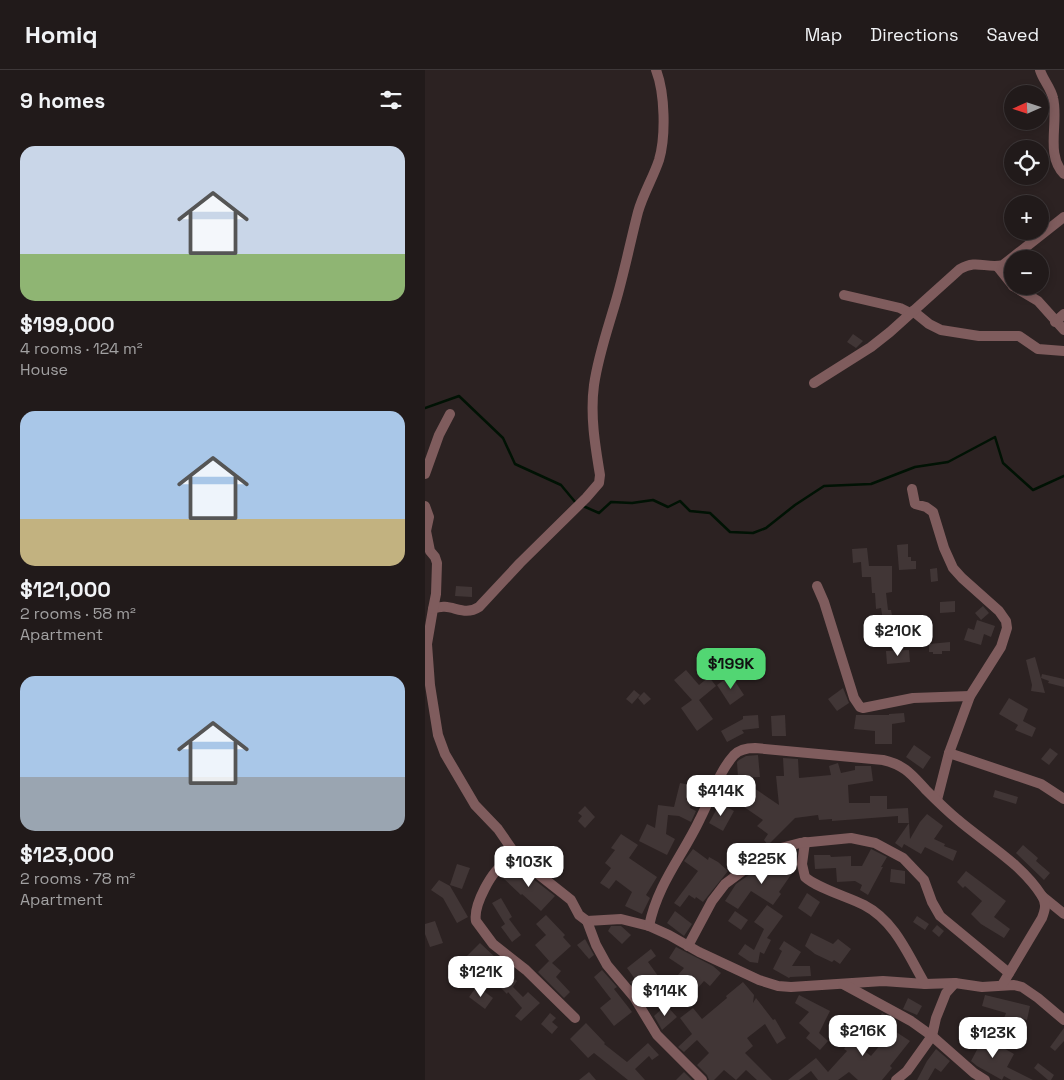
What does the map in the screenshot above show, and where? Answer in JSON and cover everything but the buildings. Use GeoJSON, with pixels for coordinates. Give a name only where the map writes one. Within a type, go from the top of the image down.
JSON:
{"type":"FeatureCollection","features":[{"type":"Feature","properties":{"kind":"street"},"geometry":{"type":"LineString","coordinates":[[433,609],[448,606],[471,612],[479,608],[520,562],[599,483],[593,423],[594,385],[604,338],[615,304],[639,211],[660,157],[663,111],[659,79],[655,70]]}},
{"type":"Feature","properties":{"kind":"street"},"geometry":{"type":"LineString","coordinates":[[1040,70],[1053,97],[1055,111],[1054,154],[1058,166],[1064,174]]}},
{"type":"Feature","properties":{"kind":"street"},"geometry":{"type":"LineString","coordinates":[[814,383],[891,332],[965,266],[976,263],[1003,265],[1064,217]]}},
{"type":"Feature","properties":{"kind":"street"},"geometry":{"type":"LineString","coordinates":[[997,266],[1004,275]]}},
{"type":"Feature","properties":{"kind":"street"},"geometry":{"type":"LineString","coordinates":[[844,295],[901,308],[912,312],[941,330],[979,336],[1019,336],[1038,348],[1064,352]]}},
{"type":"Feature","properties":{"kind":"street"},"geometry":{"type":"LineString","coordinates":[[1028,295],[1038,301],[1064,330]]}},
{"type":"Feature","properties":{"kind":"street"},"geometry":{"type":"LineString","coordinates":[[1055,322],[1064,314]]}},
{"type":"Feature","properties":{"kind":"street"},"geometry":{"type":"LineString","coordinates":[[425,474],[439,435],[450,414]]}},
{"type":"Feature","properties":{"kind":"street"},"geometry":{"type":"LineString","coordinates":[[911,489],[915,504],[926,507],[933,512],[944,548],[953,568],[999,611],[1006,621],[1005,637],[1001,647],[969,696],[949,753],[937,800]]}},
{"type":"Feature","properties":{"kind":"street"},"geometry":{"type":"LineString","coordinates":[[425,506],[429,517],[426,530],[430,551],[435,556],[437,563],[436,594],[428,636],[427,657],[438,735],[443,750],[469,797],[478,809],[498,829],[521,861],[571,900],[579,915],[587,921],[593,941],[607,965],[634,997],[657,1035],[702,1080]]}},
{"type":"Feature","properties":{"kind":"street"},"geometry":{"type":"LineString","coordinates":[[817,586],[824,602],[854,698],[860,707],[913,698],[969,696]]}},
{"type":"Feature","properties":{"kind":"street"},"geometry":{"type":"LineString","coordinates":[[649,926],[657,896],[700,820],[721,773],[735,754],[744,748],[773,749],[893,762],[914,775],[958,821],[1006,857],[1042,896],[1064,914]]}},
{"type":"Feature","properties":{"kind":"street"},"geometry":{"type":"LineString","coordinates":[[949,753],[1041,784],[1064,799]]}},
{"type":"Feature","properties":{"kind":"street"},"geometry":{"type":"LineString","coordinates":[[688,946],[712,901],[734,876],[781,848],[805,842],[851,838],[875,843],[897,854],[924,880],[932,902],[940,916],[1009,973]]}},
{"type":"Feature","properties":{"kind":"street"},"geometry":{"type":"LineString","coordinates":[[805,842],[802,864],[805,877],[820,886],[865,906],[883,918],[900,941],[925,984]]}},
{"type":"Feature","properties":{"kind":"street"},"geometry":{"type":"LineString","coordinates":[[521,861],[507,862],[496,872],[478,904],[476,921],[493,944],[526,970],[575,1018]]}},
{"type":"Feature","properties":{"kind":"street"},"geometry":{"type":"LineString","coordinates":[[1002,985],[1043,918],[1045,906],[1042,896]]}},
{"type":"Feature","properties":{"kind":"street"},"geometry":{"type":"LineString","coordinates":[[587,921],[621,919],[649,926],[669,934],[688,946],[745,974],[772,984],[791,987],[883,981],[925,984],[955,983],[982,987],[1014,985],[1022,987],[1038,998],[1064,1020]]}},
{"type":"Feature","properties":{"kind":"street"},"geometry":{"type":"LineString","coordinates":[[896,1080],[907,1071],[932,1036],[936,1018],[946,993],[955,983]]}},
{"type":"Feature","properties":{"kind":"street"},"geometry":{"type":"LineString","coordinates":[[843,984],[896,1012],[932,1036],[974,1073],[985,1080]]}},
{"type":"Feature","properties":{"kind":"waterway"},"geometry":{"type":"LineString","coordinates":[[425,408],[459,396],[503,438],[515,464],[561,485],[576,503]]}},
{"type":"Feature","properties":{"kind":"waterway"},"geometry":{"type":"LineString","coordinates":[[583,506],[599,513],[611,502],[632,503],[653,500],[668,507],[680,501],[690,511],[710,513],[730,532],[753,533],[766,528],[795,505],[824,486],[871,484],[915,467],[948,462],[995,437],[1003,463],[1033,490],[1064,476]]}}]}
